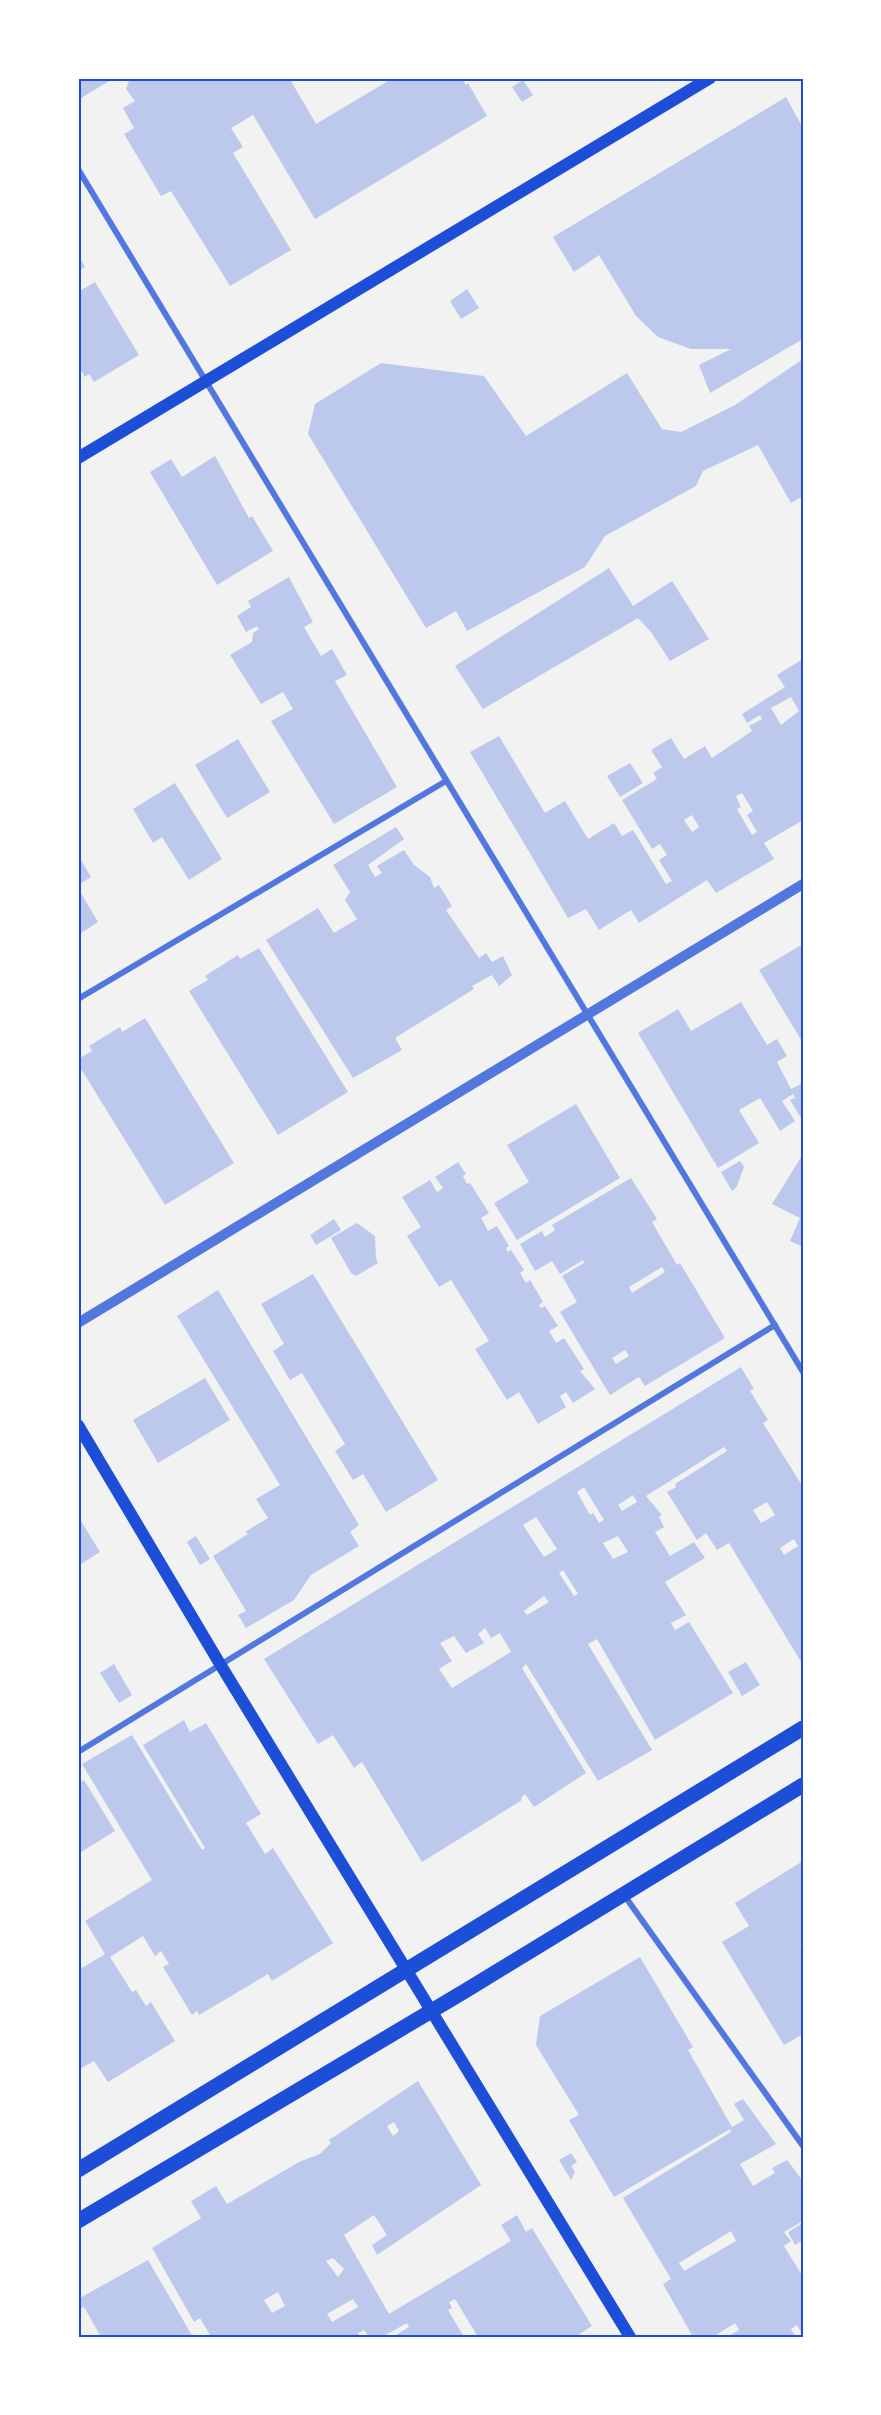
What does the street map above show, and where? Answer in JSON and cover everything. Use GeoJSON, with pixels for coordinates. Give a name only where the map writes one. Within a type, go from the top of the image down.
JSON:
{"type":"FeatureCollection","features":[{"type":"Feature","properties":{"kind":"main road"},"geometry":{"type":"LineString","coordinates":[[78,458],[710,78]]}},
{"type":"Feature","properties":{"kind":"main road"},"geometry":{"type":"LineString","coordinates":[[78,1425],[220,1664],[433,2010],[626,2335]]}},
{"type":"Feature","properties":{"kind":"main road"},"geometry":{"type":"LineString","coordinates":[[78,2170],[803,1728]]}},
{"type":"Feature","properties":{"kind":"main road"},"geometry":{"type":"LineString","coordinates":[[78,2221],[433,2010],[803,1785]]}},
{"type":"Feature","properties":{"kind":"street"},"geometry":{"type":"LineString","coordinates":[[78,169],[803,1372]]}},
{"type":"Feature","properties":{"kind":"street"},"geometry":{"type":"LineString","coordinates":[[78,999],[446,781]]}},
{"type":"Feature","properties":{"kind":"street"},"geometry":{"type":"LineString","coordinates":[[78,1323],[803,884]]}},
{"type":"Feature","properties":{"kind":"street"},"geometry":{"type":"LineString","coordinates":[[78,1752],[775,1325]]}},
{"type":"Feature","properties":{"kind":"street"},"geometry":{"type":"LineString","coordinates":[[623,1895],[803,2146]]}},
{"type":"Feature","properties":{"kind":"building"},"geometry":{"type":"Polygon","coordinates":[[[78,78],[114,78],[78,100],[78,78]]]}},
{"type":"Feature","properties":{"kind":"building"},"geometry":{"type":"Polygon","coordinates":[[[130,78],[295,78],[291,81],[316,124],[388,81],[386,78],[462,78],[466,85],[468,83],[487,116],[315,219],[253,115],[231,128],[243,147],[233,153],[291,250],[230,286],[171,191],[161,196],[124,134],[134,128],[123,108],[135,101],[126,89],[130,78]]]}},
{"type":"Feature","properties":{"kind":"building"},"geometry":{"type":"Polygon","coordinates":[[[523,80],[533,95],[522,102],[512,87],[523,80]]]}},
{"type":"Feature","properties":{"kind":"building"},"geometry":{"type":"Polygon","coordinates":[[[786,97],[803,128],[803,339],[710,393],[699,365],[731,349],[691,349],[658,337],[636,316],[599,255],[574,272],[553,237],[786,97]]]}},
{"type":"Feature","properties":{"kind":"building"},"geometry":{"type":"Polygon","coordinates":[[[78,255],[85,267],[78,271],[78,255]]]}},
{"type":"Feature","properties":{"kind":"building"},"geometry":{"type":"Polygon","coordinates":[[[95,282],[139,355],[94,382],[89,374],[85,377],[78,365],[78,292],[95,282]]]}},
{"type":"Feature","properties":{"kind":"building"},"geometry":{"type":"Polygon","coordinates":[[[467,289],[479,308],[461,319],[450,301],[467,289]]]}},
{"type":"Feature","properties":{"kind":"building"},"geometry":{"type":"Polygon","coordinates":[[[803,359],[803,496],[791,503],[758,445],[703,471],[696,486],[605,536],[585,567],[467,631],[456,611],[426,628],[308,434],[315,404],[381,363],[484,376],[526,436],[627,373],[662,429],[681,432],[735,405],[803,359]]]}},
{"type":"Feature","properties":{"kind":"building"},"geometry":{"type":"Polygon","coordinates":[[[215,456],[249,518],[252,516],[273,551],[217,585],[150,472],[171,459],[182,477],[215,456]]]}},
{"type":"Feature","properties":{"kind":"building"},"geometry":{"type":"Polygon","coordinates":[[[609,568],[633,606],[672,581],[709,639],[670,661],[651,632],[638,618],[483,709],[455,666],[609,568]]]}},
{"type":"Feature","properties":{"kind":"building"},"geometry":{"type":"Polygon","coordinates":[[[289,577],[313,622],[304,627],[321,656],[332,649],[347,675],[335,681],[397,787],[334,824],[271,721],[293,709],[283,692],[261,704],[230,655],[252,642],[253,633],[259,629],[257,626],[246,632],[237,616],[251,607],[248,601],[289,577]]]}},
{"type":"Feature","properties":{"kind":"building"},"geometry":{"type":"Polygon","coordinates":[[[803,659],[803,820],[764,843],[774,859],[716,893],[707,880],[639,923],[631,910],[599,930],[586,909],[568,918],[470,752],[499,736],[545,813],[565,801],[588,839],[614,823],[622,836],[633,830],[666,884],[672,881],[659,860],[667,855],[660,844],[652,849],[622,800],[657,779],[653,773],[662,767],[651,750],[671,738],[684,759],[705,746],[712,758],[752,731],[749,726],[762,719],[760,715],[747,723],[742,714],[785,687],[777,675],[803,659]],[[791,697],[771,708],[781,725],[799,711],[791,697]],[[742,793],[736,796],[741,807],[737,809],[752,835],[757,832],[747,815],[753,811],[742,793]],[[692,815],[684,820],[692,832],[699,827],[692,815]]]}},
{"type":"Feature","properties":{"kind":"building"},"geometry":{"type":"Polygon","coordinates":[[[238,739],[270,792],[227,818],[195,765],[238,739]]]}},
{"type":"Feature","properties":{"kind":"building"},"geometry":{"type":"Polygon","coordinates":[[[630,763],[643,783],[620,797],[607,776],[630,763]]]}},
{"type":"Feature","properties":{"kind":"building"},"geometry":{"type":"Polygon","coordinates":[[[175,783],[222,859],[189,880],[162,837],[153,843],[133,809],[175,783]]]}},
{"type":"Feature","properties":{"kind":"building"},"geometry":{"type":"Polygon","coordinates":[[[396,827],[404,839],[368,865],[375,877],[382,873],[377,866],[404,850],[414,865],[430,877],[434,888],[439,885],[452,906],[446,910],[479,958],[486,953],[492,962],[503,956],[512,975],[499,986],[492,975],[472,986],[474,989],[395,1038],[402,1050],[353,1078],[266,940],[318,908],[334,933],[357,919],[345,900],[350,892],[333,865],[396,827]]]}},
{"type":"Feature","properties":{"kind":"building"},"geometry":{"type":"Polygon","coordinates":[[[78,855],[91,877],[78,885],[78,855]]]}},
{"type":"Feature","properties":{"kind":"building"},"geometry":{"type":"Polygon","coordinates":[[[78,888],[98,922],[78,935],[78,888]]]}},
{"type":"Feature","properties":{"kind":"building"},"geometry":{"type":"Polygon","coordinates":[[[803,944],[803,1043],[759,970],[803,944]]]}},
{"type":"Feature","properties":{"kind":"building"},"geometry":{"type":"Polygon","coordinates":[[[259,948],[348,1092],[278,1135],[189,991],[208,980],[205,976],[238,955],[240,959],[259,948]]]}},
{"type":"Feature","properties":{"kind":"building"},"geometry":{"type":"Polygon","coordinates":[[[741,1002],[767,1045],[777,1039],[787,1056],[777,1062],[791,1089],[803,1083],[803,1116],[801,1118],[790,1100],[795,1098],[793,1094],[782,1101],[795,1121],[780,1131],[760,1098],[739,1110],[759,1143],[718,1168],[638,1033],[678,1009],[691,1031],[741,1002]]]}},
{"type":"Feature","properties":{"kind":"building"},"geometry":{"type":"Polygon","coordinates":[[[145,1018],[234,1163],[165,1205],[78,1064],[78,1059],[92,1051],[89,1046],[120,1027],[122,1032],[145,1018]]]}},
{"type":"Feature","properties":{"kind":"building"},"geometry":{"type":"Polygon","coordinates":[[[576,1104],[620,1178],[517,1240],[494,1203],[529,1182],[507,1145],[576,1104]]]}},
{"type":"Feature","properties":{"kind":"building"},"geometry":{"type":"Polygon","coordinates":[[[803,1154],[803,1247],[790,1241],[800,1218],[772,1204],[803,1154]]]}},
{"type":"Feature","properties":{"kind":"building"},"geometry":{"type":"Polygon","coordinates":[[[740,1161],[744,1167],[736,1188],[732,1191],[721,1172],[740,1161]]]}},
{"type":"Feature","properties":{"kind":"building"},"geometry":{"type":"Polygon","coordinates":[[[458,1162],[466,1174],[463,1176],[467,1184],[470,1183],[489,1213],[481,1218],[488,1231],[497,1226],[509,1246],[506,1248],[508,1252],[511,1250],[524,1270],[520,1273],[526,1283],[530,1280],[543,1302],[539,1305],[541,1308],[545,1306],[558,1326],[549,1331],[556,1343],[564,1338],[584,1369],[580,1371],[595,1389],[573,1403],[566,1392],[560,1396],[566,1407],[538,1424],[519,1392],[507,1400],[475,1349],[489,1341],[451,1280],[439,1287],[407,1236],[421,1227],[402,1197],[430,1180],[437,1192],[443,1188],[435,1177],[458,1162]]]}},
{"type":"Feature","properties":{"kind":"building"},"geometry":{"type":"Polygon","coordinates":[[[631,1178],[657,1219],[652,1222],[677,1265],[680,1263],[725,1338],[645,1386],[639,1377],[610,1395],[560,1312],[577,1302],[562,1276],[584,1263],[583,1260],[560,1274],[552,1261],[535,1271],[520,1244],[542,1231],[545,1237],[555,1230],[552,1225],[631,1178]],[[662,1267],[629,1287],[632,1293],[665,1272],[662,1267]],[[625,1350],[612,1358],[616,1364],[629,1356],[625,1350]]]}},
{"type":"Feature","properties":{"kind":"building"},"geometry":{"type":"Polygon","coordinates":[[[334,1219],[341,1230],[316,1245],[310,1235],[334,1219]]]}},
{"type":"Feature","properties":{"kind":"building"},"geometry":{"type":"Polygon","coordinates":[[[357,1223],[375,1236],[378,1263],[356,1276],[351,1273],[331,1238],[357,1223]]]}},
{"type":"Feature","properties":{"kind":"building"},"geometry":{"type":"Polygon","coordinates":[[[313,1274],[438,1480],[386,1512],[363,1474],[353,1480],[335,1451],[345,1444],[302,1373],[290,1380],[273,1351],[284,1344],[261,1304],[313,1274]]]}},
{"type":"Feature","properties":{"kind":"building"},"geometry":{"type":"Polygon","coordinates":[[[218,1290],[359,1525],[350,1532],[359,1546],[311,1575],[294,1600],[246,1628],[238,1615],[246,1611],[213,1556],[268,1518],[256,1499],[280,1485],[177,1316],[218,1290]]]}},
{"type":"Feature","properties":{"kind":"building"},"geometry":{"type":"Polygon","coordinates":[[[741,1367],[754,1389],[750,1391],[768,1420],[763,1423],[803,1487],[803,1665],[729,1543],[717,1550],[706,1533],[697,1540],[667,1492],[676,1487],[675,1484],[727,1451],[724,1447],[646,1496],[662,1515],[659,1517],[664,1527],[655,1532],[670,1556],[694,1542],[705,1558],[665,1582],[686,1615],[671,1623],[675,1630],[689,1622],[733,1693],[655,1740],[597,1639],[588,1644],[652,1750],[598,1781],[526,1664],[522,1668],[586,1773],[534,1807],[525,1794],[522,1800],[422,1862],[362,1762],[354,1768],[333,1735],[318,1744],[264,1659],[741,1367]],[[584,1487],[577,1492],[590,1515],[593,1513],[599,1523],[604,1520],[584,1487]],[[633,1495],[618,1505],[622,1511],[637,1502],[633,1495]],[[767,1502],[753,1510],[761,1523],[775,1515],[767,1502]],[[536,1517],[523,1525],[544,1557],[557,1549],[536,1517]],[[618,1536],[603,1543],[613,1559],[628,1552],[618,1536]],[[794,1539],[780,1548],[784,1555],[798,1546],[794,1539]],[[563,1570],[559,1573],[574,1596],[578,1594],[563,1570]],[[544,1596],[524,1611],[527,1615],[549,1602],[544,1596]],[[485,1628],[478,1634],[484,1643],[466,1653],[454,1636],[440,1643],[452,1661],[439,1669],[452,1688],[511,1652],[500,1633],[491,1638],[485,1628]]]}},
{"type":"Feature","properties":{"kind":"building"},"geometry":{"type":"Polygon","coordinates":[[[205,1378],[230,1420],[158,1463],[133,1420],[205,1378]]]}},
{"type":"Feature","properties":{"kind":"building"},"geometry":{"type":"Polygon","coordinates":[[[78,1516],[100,1552],[78,1566],[78,1516]]]}},
{"type":"Feature","properties":{"kind":"building"},"geometry":{"type":"Polygon","coordinates":[[[196,1536],[210,1559],[200,1565],[187,1542],[196,1536]]]}},
{"type":"Feature","properties":{"kind":"building"},"geometry":{"type":"Polygon","coordinates":[[[746,1662],[760,1685],[742,1696],[728,1672],[746,1662]]]}},
{"type":"Feature","properties":{"kind":"building"},"geometry":{"type":"Polygon","coordinates":[[[114,1664],[132,1695],[119,1703],[100,1673],[114,1664]]]}},
{"type":"Feature","properties":{"kind":"building"},"geometry":{"type":"Polygon","coordinates":[[[184,1720],[190,1732],[206,1723],[261,1814],[246,1823],[265,1854],[273,1848],[333,1943],[272,1981],[268,1974],[199,2015],[197,2011],[192,2015],[163,1967],[169,1964],[161,1951],[155,1956],[143,1936],[110,1957],[132,1992],[136,1990],[146,2006],[151,2002],[175,2041],[108,2082],[94,2061],[78,2070],[78,1961],[82,1968],[105,1954],[85,1921],[152,1880],[82,1764],[132,1735],[202,1850],[205,1848],[143,1745],[184,1720]]]}},
{"type":"Feature","properties":{"kind":"building"},"geometry":{"type":"Polygon","coordinates":[[[84,1780],[115,1831],[78,1854],[78,1784],[84,1780]]]}},
{"type":"Feature","properties":{"kind":"building"},"geometry":{"type":"Polygon","coordinates":[[[803,1861],[803,1942],[800,1944],[803,1949],[803,2034],[784,2045],[722,1942],[749,1926],[735,1903],[803,1861]]]}},
{"type":"Feature","properties":{"kind":"building"},"geometry":{"type":"Polygon","coordinates":[[[640,1957],[693,2047],[688,2050],[732,2127],[744,2120],[734,2104],[743,2099],[776,2144],[740,2164],[753,2186],[775,2173],[772,2168],[787,2160],[803,2181],[803,2221],[784,2232],[791,2241],[784,2246],[803,2277],[803,2335],[797,2325],[791,2329],[796,2337],[727,2337],[739,2330],[735,2323],[713,2337],[693,2337],[663,2284],[671,2279],[623,2198],[731,2132],[730,2129],[614,2197],[569,2120],[579,2115],[536,2045],[540,2016],[640,1957]],[[731,2231],[679,2263],[684,2271],[736,2241],[731,2231]]]}},
{"type":"Feature","properties":{"kind":"building"},"geometry":{"type":"Polygon","coordinates":[[[418,2081],[481,2185],[377,2255],[372,2245],[387,2235],[374,2215],[344,2235],[389,2314],[511,2241],[501,2225],[517,2215],[526,2232],[532,2228],[592,2326],[575,2337],[478,2337],[455,2299],[449,2302],[452,2308],[448,2310],[464,2337],[393,2337],[409,2327],[407,2323],[382,2337],[369,2337],[364,2330],[358,2333],[360,2337],[206,2337],[210,2335],[200,2318],[194,2322],[152,2248],[201,2218],[191,2201],[216,2186],[227,2204],[301,2161],[320,2154],[331,2143],[329,2140],[418,2081]],[[394,2122],[387,2126],[393,2136],[399,2131],[394,2122]],[[333,2258],[326,2261],[338,2277],[344,2269],[333,2258]],[[278,2292],[264,2300],[272,2313],[285,2306],[278,2292]],[[353,2299],[327,2314],[332,2322],[358,2307],[353,2299]]]}},
{"type":"Feature","properties":{"kind":"building"},"geometry":{"type":"Polygon","coordinates":[[[571,2153],[577,2162],[571,2166],[575,2172],[571,2180],[559,2160],[571,2153]]]}},
{"type":"Feature","properties":{"kind":"building"},"geometry":{"type":"Polygon","coordinates":[[[803,2223],[803,2240],[795,2245],[788,2232],[803,2223]]]}},
{"type":"Feature","properties":{"kind":"building"},"geometry":{"type":"Polygon","coordinates":[[[148,2260],[193,2337],[101,2337],[84,2307],[78,2310],[78,2299],[148,2260]]]}}]}
